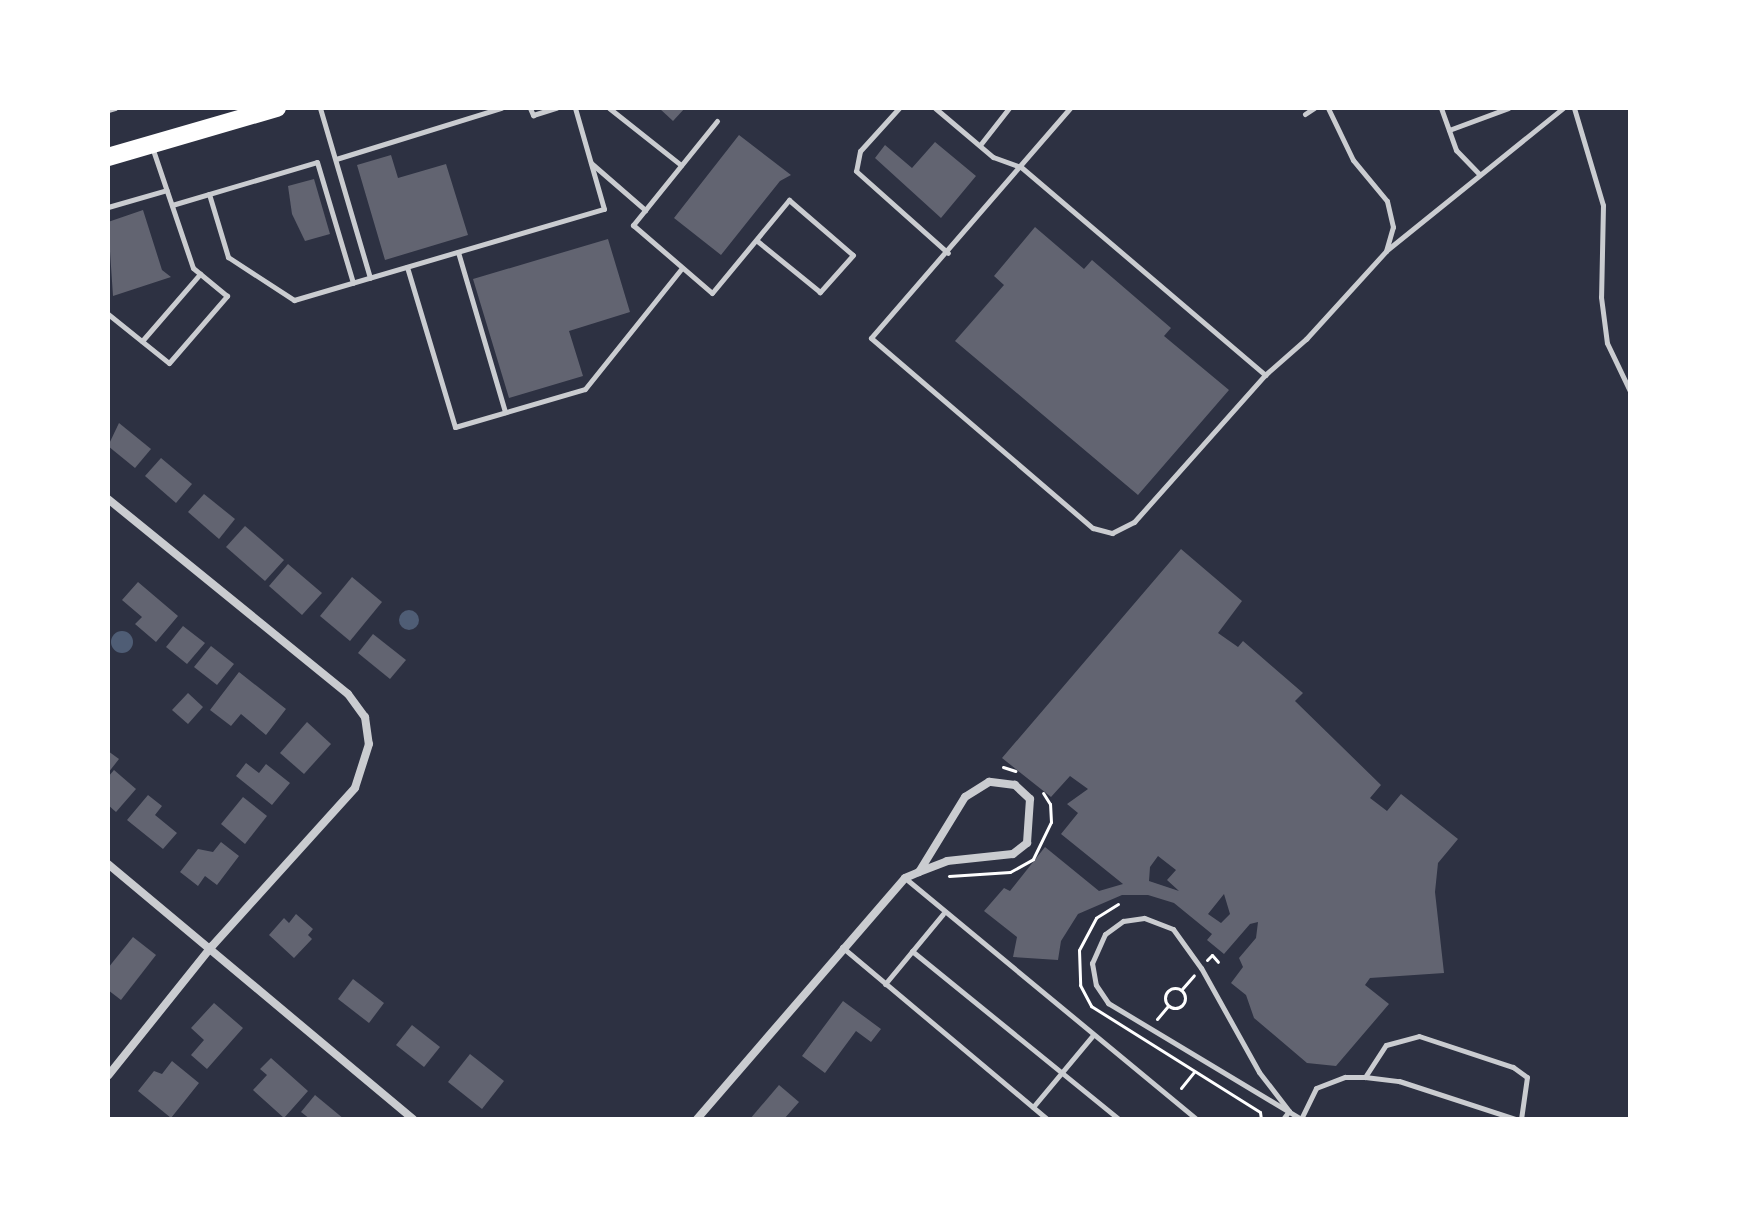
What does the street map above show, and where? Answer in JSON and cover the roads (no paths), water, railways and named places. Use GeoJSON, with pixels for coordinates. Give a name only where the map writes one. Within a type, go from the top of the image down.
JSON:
{"type":"FeatureCollection","features":[{"type":"Feature","properties":{"kind":"main road"},"geometry":{"type":"LineString","coordinates":[[108,157],[265,110]]}},
{"type":"Feature","properties":{"kind":"street"},"geometry":{"type":"LineString","coordinates":[[108,499],[348,694],[365,717],[369,744],[360,778],[212,946],[108,1076]]}},
{"type":"Feature","properties":{"kind":"street"},"geometry":{"type":"LineString","coordinates":[[697,1119],[842,946],[905,878],[947,861],[1013,854],[1027,843],[1030,799],[1015,785],[989,782],[965,797],[919,872]]}},
{"type":"Feature","properties":{"kind":"street"},"geometry":{"type":"LineString","coordinates":[[108,864],[212,946],[413,1119]]}},
{"type":"Feature","properties":{"kind":"lane"},"geometry":{"type":"LineString","coordinates":[[108,110],[115,108]]}},
{"type":"Feature","properties":{"kind":"lane"},"geometry":{"type":"LineString","coordinates":[[320,108],[370,278]]}},
{"type":"Feature","properties":{"kind":"lane"},"geometry":{"type":"LineString","coordinates":[[336,159],[501,108]]}},
{"type":"Feature","properties":{"kind":"lane"},"geometry":{"type":"LineString","coordinates":[[530,108],[533,115],[556,108]]}},
{"type":"Feature","properties":{"kind":"lane"},"geometry":{"type":"LineString","coordinates":[[209,194],[228,257],[294,300],[604,209],[575,108]]}},
{"type":"Feature","properties":{"kind":"lane"},"geometry":{"type":"LineString","coordinates":[[609,108],[681,165]]}},
{"type":"Feature","properties":{"kind":"lane"},"geometry":{"type":"LineString","coordinates":[[899,108],[860,151],[856,171],[948,253]]}},
{"type":"Feature","properties":{"kind":"lane"},"geometry":{"type":"LineString","coordinates":[[935,108],[980,145],[1021,167],[1265,375]]}},
{"type":"Feature","properties":{"kind":"lane"},"geometry":{"type":"LineString","coordinates":[[980,145],[1009,108]]}},
{"type":"Feature","properties":{"kind":"lane"},"geometry":{"type":"LineString","coordinates":[[1070,108],[948,253],[871,338],[1093,528],[1112,533],[1134,522],[1265,375],[1306,339],[1386,251],[1563,108]]}},
{"type":"Feature","properties":{"kind":"lane"},"geometry":{"type":"LineString","coordinates":[[1305,114],[1314,108]]}},
{"type":"Feature","properties":{"kind":"lane"},"geometry":{"type":"LineString","coordinates":[[1328,108],[1353,160],[1387,201],[1393,227],[1386,251]]}},
{"type":"Feature","properties":{"kind":"lane"},"geometry":{"type":"LineString","coordinates":[[1441,108],[1456,150],[1479,174]]}},
{"type":"Feature","properties":{"kind":"lane"},"geometry":{"type":"LineString","coordinates":[[1449,130],[1508,108]]}},
{"type":"Feature","properties":{"kind":"lane"},"geometry":{"type":"LineString","coordinates":[[1574,108],[1603,205],[1601,297],[1607,343],[1630,391]]}},
{"type":"Feature","properties":{"kind":"lane"},"geometry":{"type":"LineString","coordinates":[[717,121],[633,225],[712,293],[789,200],[853,255],[820,292],[756,240]]}},
{"type":"Feature","properties":{"kind":"lane"},"geometry":{"type":"LineString","coordinates":[[108,314],[169,363],[227,296],[193,268],[151,145]]}},
{"type":"Feature","properties":{"kind":"lane"},"geometry":{"type":"LineString","coordinates":[[172,205],[317,162],[353,283]]}},
{"type":"Feature","properties":{"kind":"lane"},"geometry":{"type":"LineString","coordinates":[[591,163],[645,210]]}},
{"type":"Feature","properties":{"kind":"lane"},"geometry":{"type":"LineString","coordinates":[[108,207],[167,190]]}},
{"type":"Feature","properties":{"kind":"lane"},"geometry":{"type":"LineString","coordinates":[[458,252],[505,413]]}},
{"type":"Feature","properties":{"kind":"lane"},"geometry":{"type":"LineString","coordinates":[[407,267],[455,427],[585,389],[682,268]]}},
{"type":"Feature","properties":{"kind":"lane"},"geometry":{"type":"LineString","coordinates":[[142,341],[200,274]]}},
{"type":"Feature","properties":{"kind":"lane"},"geometry":{"type":"LineString","coordinates":[[905,878],[943,914],[1196,1119]]}},
{"type":"Feature","properties":{"kind":"lane"},"geometry":{"type":"LineString","coordinates":[[885,984],[943,914]]}},
{"type":"Feature","properties":{"kind":"lane"},"geometry":{"type":"LineString","coordinates":[[1289,1111],[1259,1072],[1201,968],[1173,929],[1144,918],[1123,921],[1105,934],[1092,963],[1096,985],[1108,1003],[1301,1119],[1316,1088],[1345,1077],[1399,1081],[1518,1119],[1528,1096],[1527,1077],[1513,1067],[1419,1036],[1386,1045],[1365,1077]]}},
{"type":"Feature","properties":{"kind":"lane"},"geometry":{"type":"LineString","coordinates":[[842,946],[1047,1119]]}},
{"type":"Feature","properties":{"kind":"lane"},"geometry":{"type":"LineString","coordinates":[[912,951],[1119,1119]]}},
{"type":"Feature","properties":{"kind":"lane"},"geometry":{"type":"LineString","coordinates":[[1033,1107],[1093,1035]]}},
{"type":"Feature","properties":{"kind":"lane"},"geometry":{"type":"LineString","coordinates":[[1283,1119],[1289,1111]]}},
{"type":"Feature","properties":{"kind":"water"},"geometry":{"type":"Polygon","coordinates":[[[409,610],[416,613],[419,620],[416,627],[409,630],[402,627],[399,620],[402,613],[409,610]]]}},
{"type":"Feature","properties":{"kind":"water"},"geometry":{"type":"Polygon","coordinates":[[[122,631],[130,634],[133,642],[130,650],[122,653],[114,650],[111,642],[114,634],[122,631]]]}}]}
